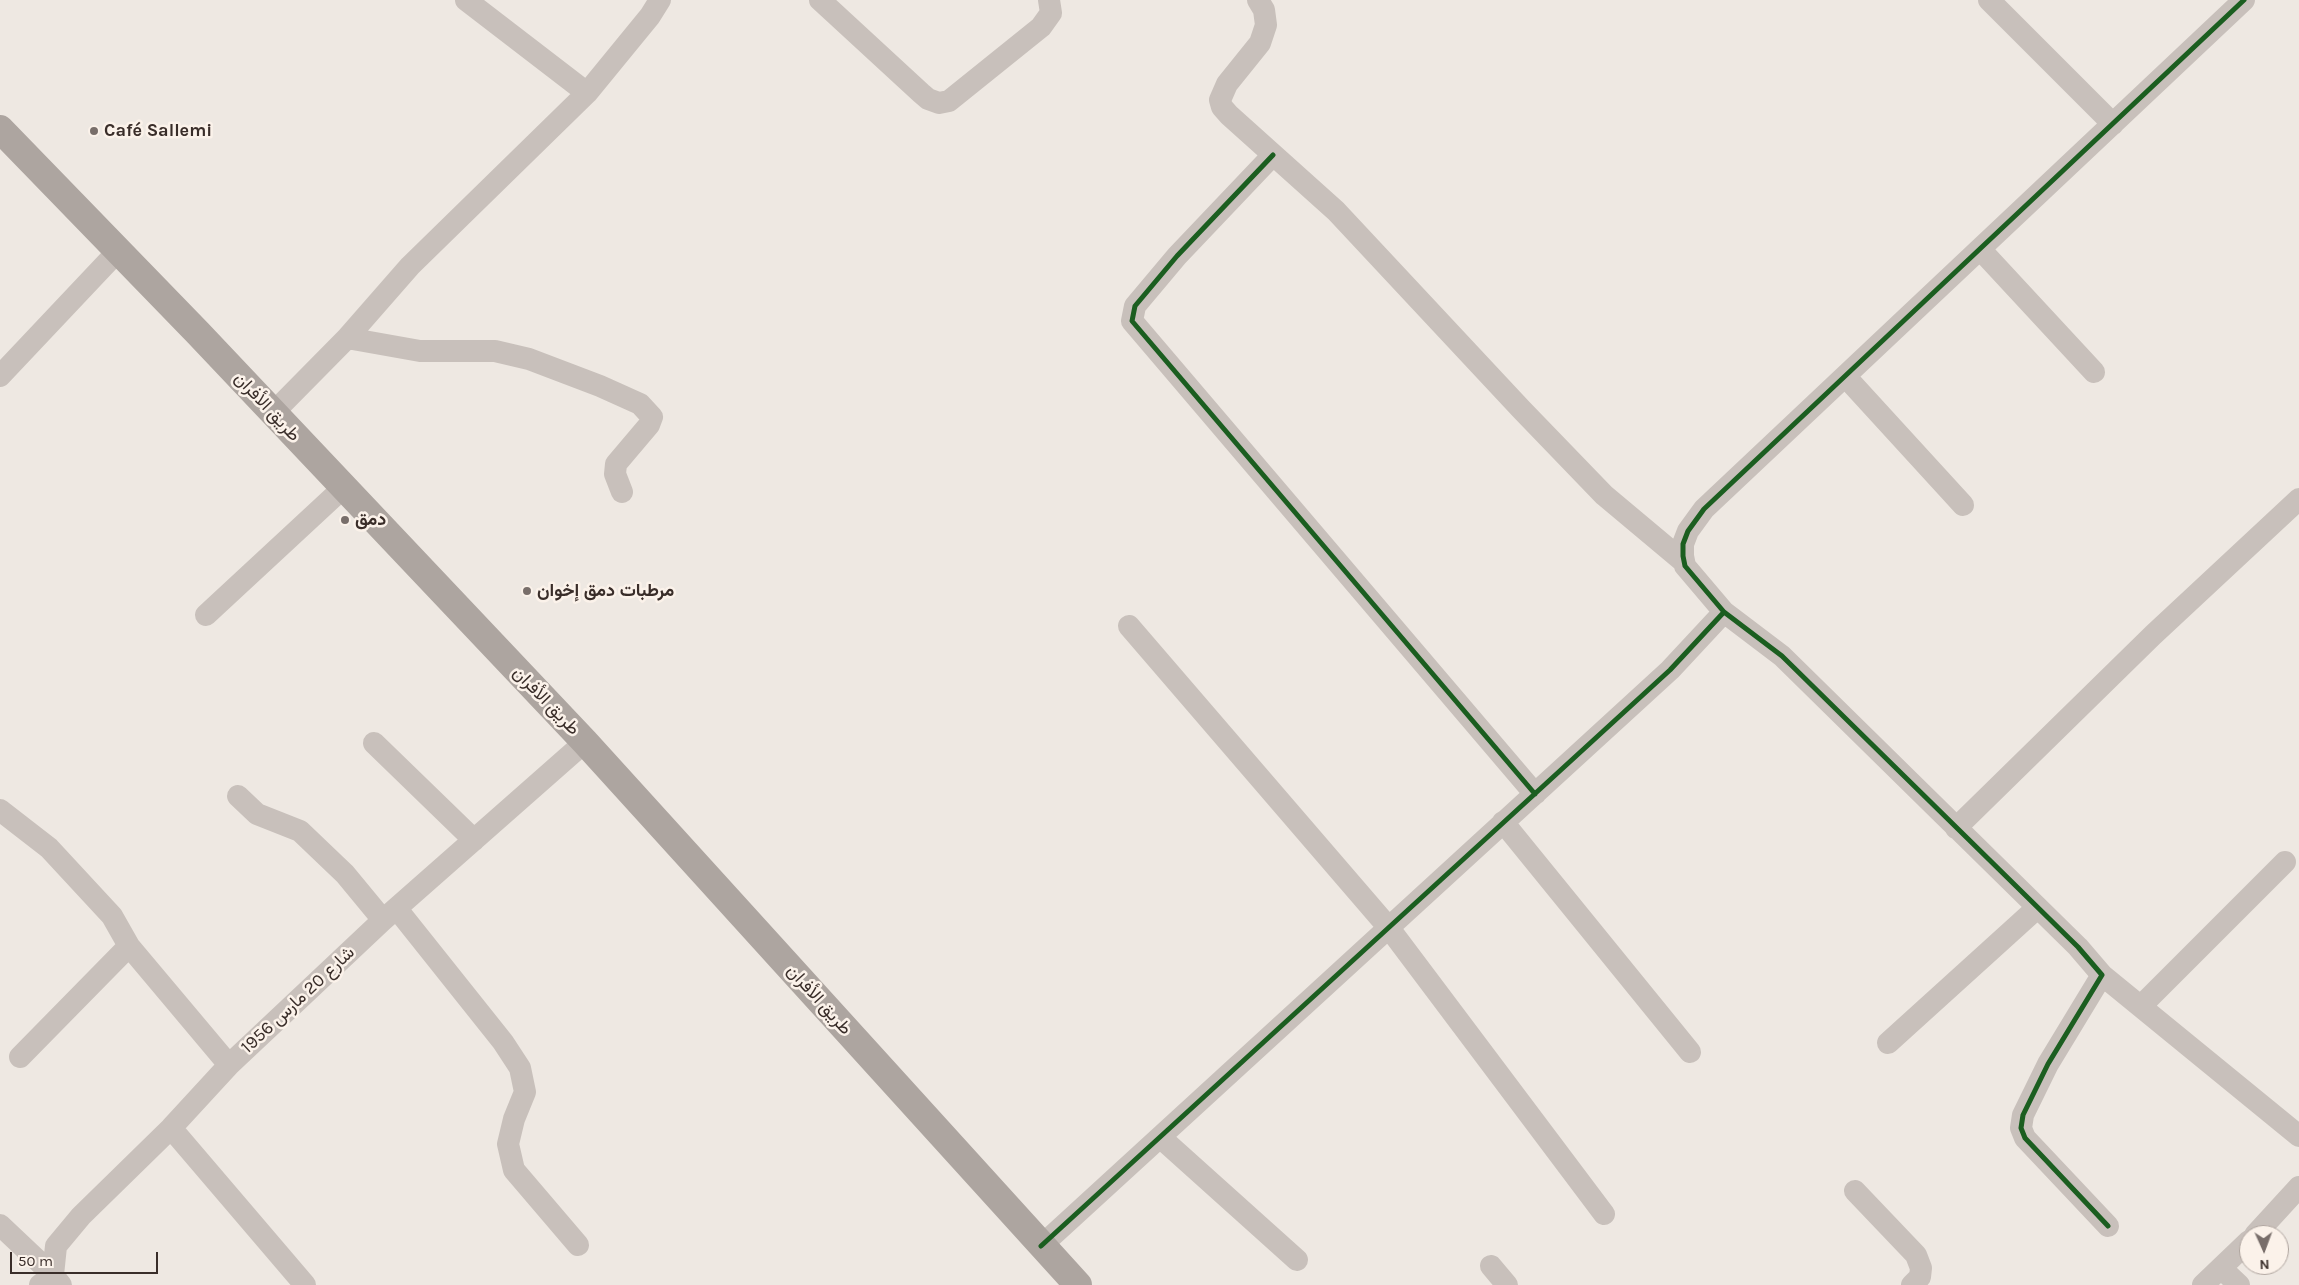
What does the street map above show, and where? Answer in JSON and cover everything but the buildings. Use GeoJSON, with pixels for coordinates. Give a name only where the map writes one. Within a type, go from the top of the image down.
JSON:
{"type":"FeatureCollection","features":[{"type":"Feature","properties":{"kind":"main road","name":"طريق الأفران"},"geometry":{"type":"LineString","coordinates":[[0,129],[585,742],[1078,1285]]}},
{"type":"Feature","properties":{"kind":"street"},"geometry":{"type":"LineString","coordinates":[[466,0],[587,93]]}},
{"type":"Feature","properties":{"kind":"street"},"geometry":{"type":"LineString","coordinates":[[273,413],[347,338],[410,266],[587,93],[650,16],[660,0]]}},
{"type":"Feature","properties":{"kind":"street"},"geometry":{"type":"LineString","coordinates":[[820,0],[921,94],[928,100],[939,103],[949,101],[1041,27],[1051,13],[1049,0]]}},
{"type":"Feature","properties":{"kind":"street"},"geometry":{"type":"LineString","coordinates":[[1258,0],[1264,10],[1266,25],[1260,43],[1227,84],[1220,100],[1222,107],[1228,115],[1336,211],[1604,495],[1684,562],[1691,574],[1724,612],[1782,656],[2083,952],[2102,975],[2299,1136]]}},
{"type":"Feature","properties":{"kind":"street"},"geometry":{"type":"LineString","coordinates":[[1989,0],[2113,124]]}},
{"type":"Feature","properties":{"kind":"street"},"geometry":{"type":"LineString","coordinates":[[1684,562],[1683,544],[1688,531],[1704,510],[2244,0]]}},
{"type":"Feature","properties":{"kind":"street"},"geometry":{"type":"LineString","coordinates":[[1273,155],[1177,256],[1135,306],[1132,321],[1535,794]]}},
{"type":"Feature","properties":{"kind":"street"},"geometry":{"type":"LineString","coordinates":[[1980,249],[2094,372]]}},
{"type":"Feature","properties":{"kind":"street"},"geometry":{"type":"LineString","coordinates":[[0,376],[118,251]]}},
{"type":"Feature","properties":{"kind":"street"},"geometry":{"type":"LineString","coordinates":[[347,338],[420,351],[496,351],[538,363],[600,386],[640,404],[652,417],[649,425],[616,464],[616,474],[622,492]]}},
{"type":"Feature","properties":{"kind":"street"},"geometry":{"type":"LineString","coordinates":[[1845,376],[1963,505]]}},
{"type":"Feature","properties":{"kind":"street"},"geometry":{"type":"LineString","coordinates":[[206,615],[343,488]]}},
{"type":"Feature","properties":{"kind":"street"},"geometry":{"type":"LineString","coordinates":[[1956,828],[2154,635],[2299,499]]}},
{"type":"Feature","properties":{"kind":"street"},"geometry":{"type":"LineString","coordinates":[[1041,1246],[1670,670],[1724,612]]}},
{"type":"Feature","properties":{"kind":"street"},"geometry":{"type":"LineString","coordinates":[[1129,626],[1389,928],[1604,1214]]}},
{"type":"Feature","properties":{"kind":"street","name":"شارع 20 مارس 1956"},"geometry":{"type":"LineString","coordinates":[[51,1282],[56,1246],[66,1233],[171,1128],[229,1065],[390,915],[585,742]]}},
{"type":"Feature","properties":{"kind":"street"},"geometry":{"type":"LineString","coordinates":[[374,743],[474,840]]}},
{"type":"Feature","properties":{"kind":"street"},"geometry":{"type":"LineString","coordinates":[[238,796],[257,814],[300,831],[390,915],[503,1042],[520,1068],[525,1092],[514,1120],[508,1144],[514,1170],[578,1245]]}},
{"type":"Feature","properties":{"kind":"street"},"geometry":{"type":"LineString","coordinates":[[0,810],[50,848],[112,916],[129,946],[229,1065]]}},
{"type":"Feature","properties":{"kind":"street"},"geometry":{"type":"LineString","coordinates":[[1503,822],[1690,1052]]}},
{"type":"Feature","properties":{"kind":"street"},"geometry":{"type":"LineString","coordinates":[[2141,1006],[2286,862]]}},
{"type":"Feature","properties":{"kind":"street"},"geometry":{"type":"LineString","coordinates":[[1888,1043],[2037,908]]}},
{"type":"Feature","properties":{"kind":"street"},"geometry":{"type":"LineString","coordinates":[[20,1057],[129,946]]}},
{"type":"Feature","properties":{"kind":"street"},"geometry":{"type":"LineString","coordinates":[[2102,975],[2048,1064],[2023,1115],[2021,1128],[2025,1138],[2108,1226]]}},
{"type":"Feature","properties":{"kind":"street"},"geometry":{"type":"LineString","coordinates":[[171,1128],[305,1285]]}},
{"type":"Feature","properties":{"kind":"street"},"geometry":{"type":"LineString","coordinates":[[1160,1137],[1297,1260]]}},
{"type":"Feature","properties":{"kind":"street"},"geometry":{"type":"LineString","coordinates":[[2264,1225],[2299,1187]]}},
{"type":"Feature","properties":{"kind":"street"},"geometry":{"type":"LineString","coordinates":[[1855,1191],[1916,1255],[1921,1268],[1920,1277],[1912,1285]]}},
{"type":"Feature","properties":{"kind":"street"},"geometry":{"type":"LineString","coordinates":[[0,1225],[51,1282]]}},
{"type":"Feature","properties":{"kind":"street"},"geometry":{"type":"LineString","coordinates":[[2203,1285],[2239,1251]]}},
{"type":"Feature","properties":{"kind":"street"},"geometry":{"type":"LineString","coordinates":[[1491,1266],[1507,1285]]}},
{"type":"Feature","properties":{"kind":"street"},"geometry":{"type":"LineString","coordinates":[[2221,1268],[2239,1285]]}},
{"type":"Feature","properties":{"kind":"cycle path"},"geometry":{"type":"LineString","coordinates":[[1041,1246],[1670,670],[1724,612],[1685,566],[1683,556],[1683,544],[1688,531],[1704,509],[2244,0]]}},
{"type":"Feature","properties":{"kind":"cycle path"},"geometry":{"type":"LineString","coordinates":[[1273,155],[1177,256],[1135,306],[1132,321],[1535,794]]}},
{"type":"Feature","properties":{"kind":"cycle path"},"geometry":{"type":"LineString","coordinates":[[1724,612],[1782,656],[2078,947],[2102,975],[2048,1064],[2023,1115],[2021,1128],[2025,1138],[2108,1226]]}},
{"type":"Feature","properties":{"kind":"place","name":"Café Sallemi"},"geometry":{"type":"Point","coordinates":[94,131]}},
{"type":"Feature","properties":{"kind":"place","name":"دمق"},"geometry":{"type":"Point","coordinates":[345,520]}},
{"type":"Feature","properties":{"kind":"place","name":"مرطبات دمق إخوان"},"geometry":{"type":"Point","coordinates":[527,591]}}]}
